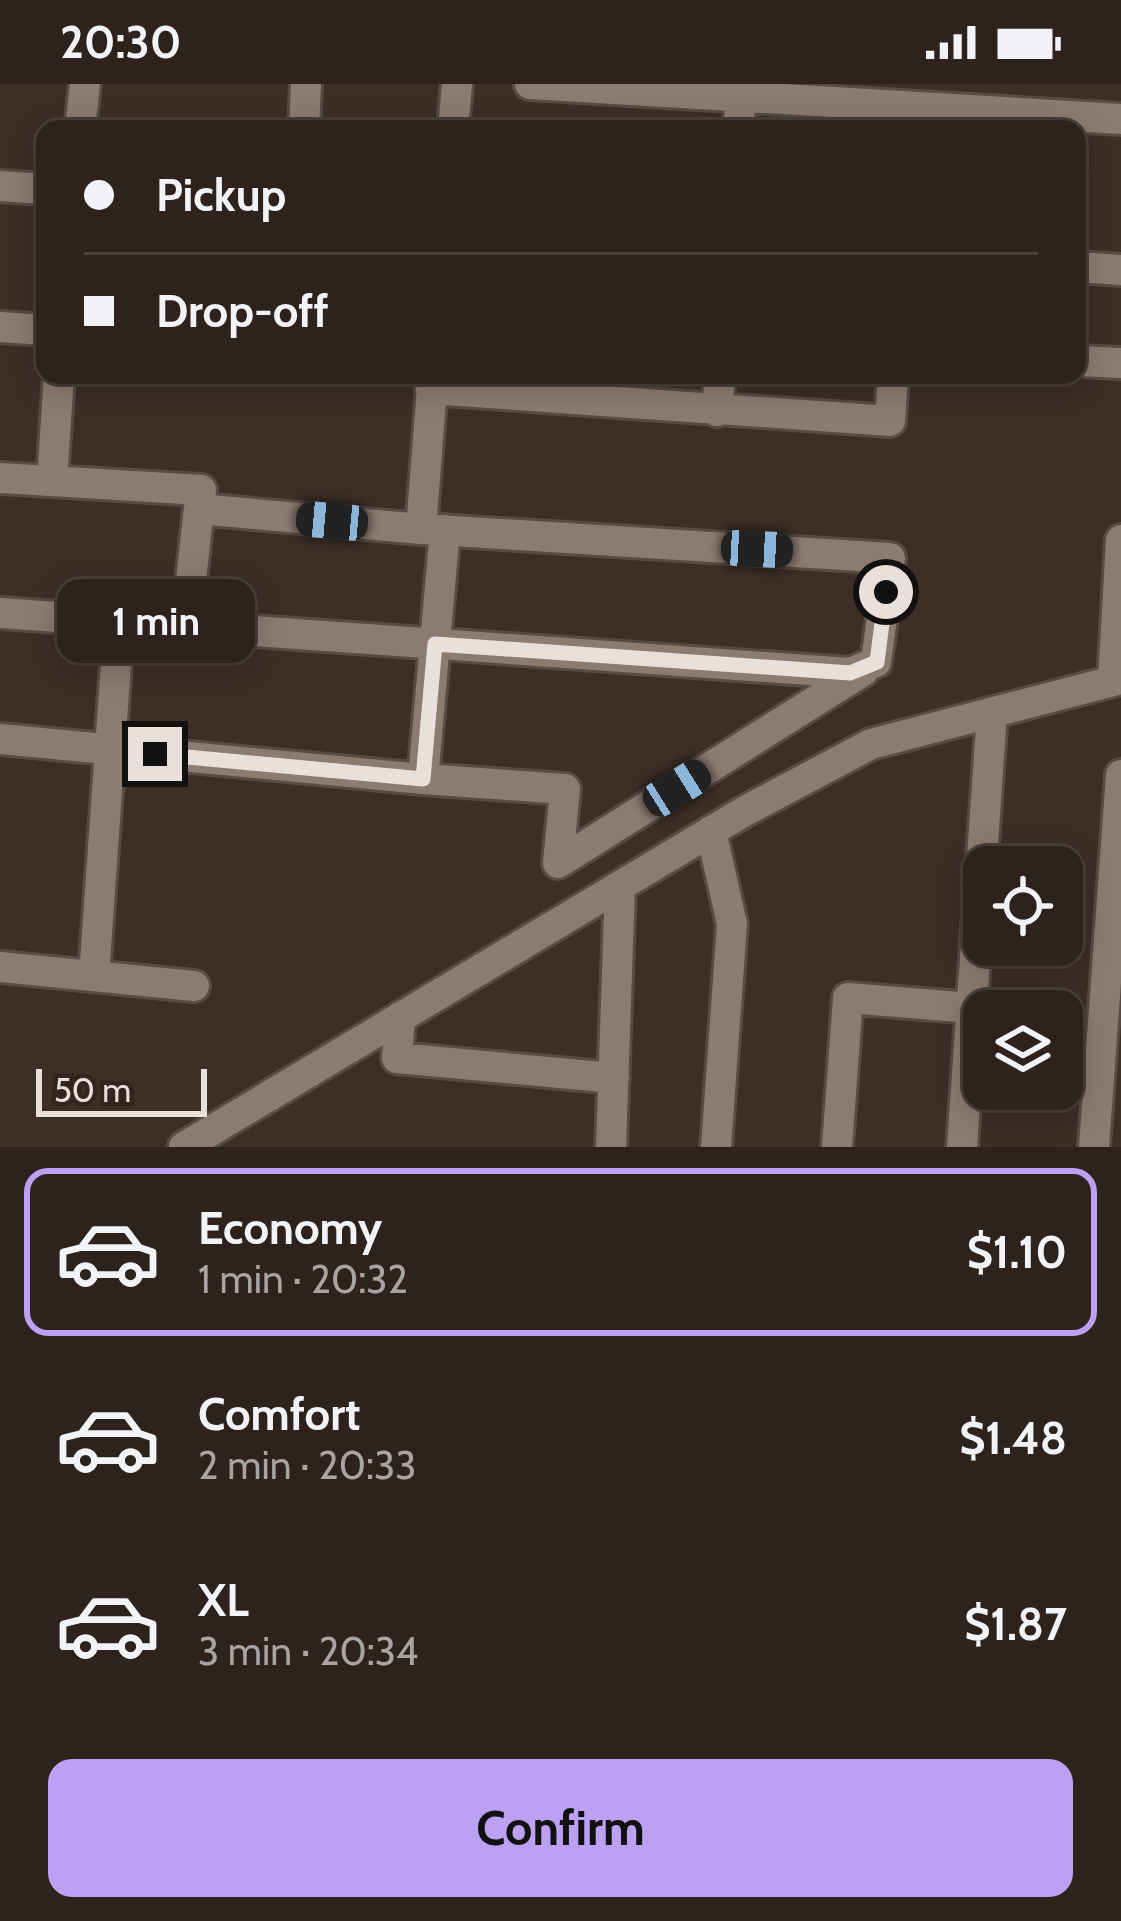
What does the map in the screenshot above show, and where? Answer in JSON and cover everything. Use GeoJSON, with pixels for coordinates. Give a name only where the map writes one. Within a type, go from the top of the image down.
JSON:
{"type":"FeatureCollection","features":[{"type":"Feature","properties":{"kind":"street"},"geometry":{"type":"LineString","coordinates":[[81,120],[85,84]]}},
{"type":"Feature","properties":{"kind":"street"},"geometry":{"type":"LineString","coordinates":[[304,120],[306,84]]}},
{"type":"Feature","properties":{"kind":"street"},"geometry":{"type":"LineString","coordinates":[[454,120],[457,84]]}},
{"type":"Feature","properties":{"kind":"street"},"geometry":{"type":"LineString","coordinates":[[530,84],[741,90],[911,107],[1121,118]]}},
{"type":"Feature","properties":{"kind":"street"},"geometry":{"type":"LineString","coordinates":[[739,120],[741,90]]}},
{"type":"Feature","properties":{"kind":"street"},"geometry":{"type":"LineString","coordinates":[[0,186],[36,188]]}},
{"type":"Feature","properties":{"kind":"street"},"geometry":{"type":"LineString","coordinates":[[1086,268],[1121,270]]}},
{"type":"Feature","properties":{"kind":"street"},"geometry":{"type":"LineString","coordinates":[[0,326],[36,329]]}},
{"type":"Feature","properties":{"kind":"street"},"geometry":{"type":"LineString","coordinates":[[1086,361],[1121,363]]}},
{"type":"Feature","properties":{"kind":"street"},"geometry":{"type":"LineString","coordinates":[[52,481],[58,384]]}},
{"type":"Feature","properties":{"kind":"street"},"geometry":{"type":"LineString","coordinates":[[423,779],[435,644],[432,384]]}},
{"type":"Feature","properties":{"kind":"street"},"geometry":{"type":"LineString","coordinates":[[452,384],[717,411],[890,422],[892,384]]}},
{"type":"Feature","properties":{"kind":"street"},"geometry":{"type":"LineString","coordinates":[[717,411],[718,384]]}},
{"type":"Feature","properties":{"kind":"street"},"geometry":{"type":"LineString","coordinates":[[0,478],[201,490],[186,625]]}},
{"type":"Feature","properties":{"kind":"street"},"geometry":{"type":"LineString","coordinates":[[199,509],[890,558],[877,662]]}},
{"type":"Feature","properties":{"kind":"street"},"geometry":{"type":"LineString","coordinates":[[184,1147],[711,831],[871,744],[1117,680],[1121,539]]}},
{"type":"Feature","properties":{"kind":"street"},"geometry":{"type":"LineString","coordinates":[[0,613],[850,673],[877,662]]}},
{"type":"Feature","properties":{"kind":"street"},"geometry":{"type":"LineString","coordinates":[[94,976],[119,620]]}},
{"type":"Feature","properties":{"kind":"street"},"geometry":{"type":"LineString","coordinates":[[0,739],[565,789],[558,863],[877,662]]}},
{"type":"Feature","properties":{"kind":"street"},"geometry":{"type":"LineString","coordinates":[[973,990],[992,712]]}},
{"type":"Feature","properties":{"kind":"street"},"geometry":{"type":"LineString","coordinates":[[1094,1147],[1121,775]]}},
{"type":"Feature","properties":{"kind":"street"},"geometry":{"type":"LineString","coordinates":[[711,831],[732,924],[716,1147]]}},
{"type":"Feature","properties":{"kind":"street"},"geometry":{"type":"LineString","coordinates":[[611,1147],[620,886]]}},
{"type":"Feature","properties":{"kind":"street"},"geometry":{"type":"LineString","coordinates":[[0,967],[194,986]]}},
{"type":"Feature","properties":{"kind":"street"},"geometry":{"type":"LineString","coordinates":[[837,1147],[848,998],[963,1007]]}},
{"type":"Feature","properties":{"kind":"street"},"geometry":{"type":"LineString","coordinates":[[400,1017],[397,1058],[614,1078]]}},
{"type":"Feature","properties":{"kind":"street"},"geometry":{"type":"LineString","coordinates":[[962,1147],[965,1110]]}},
{"type":"Feature","properties":{"kind":"route"},"geometry":{"type":"LineString","coordinates":[[155,754],[423,779],[435,644],[850,673],[877,662],[886,592]]}}]}
